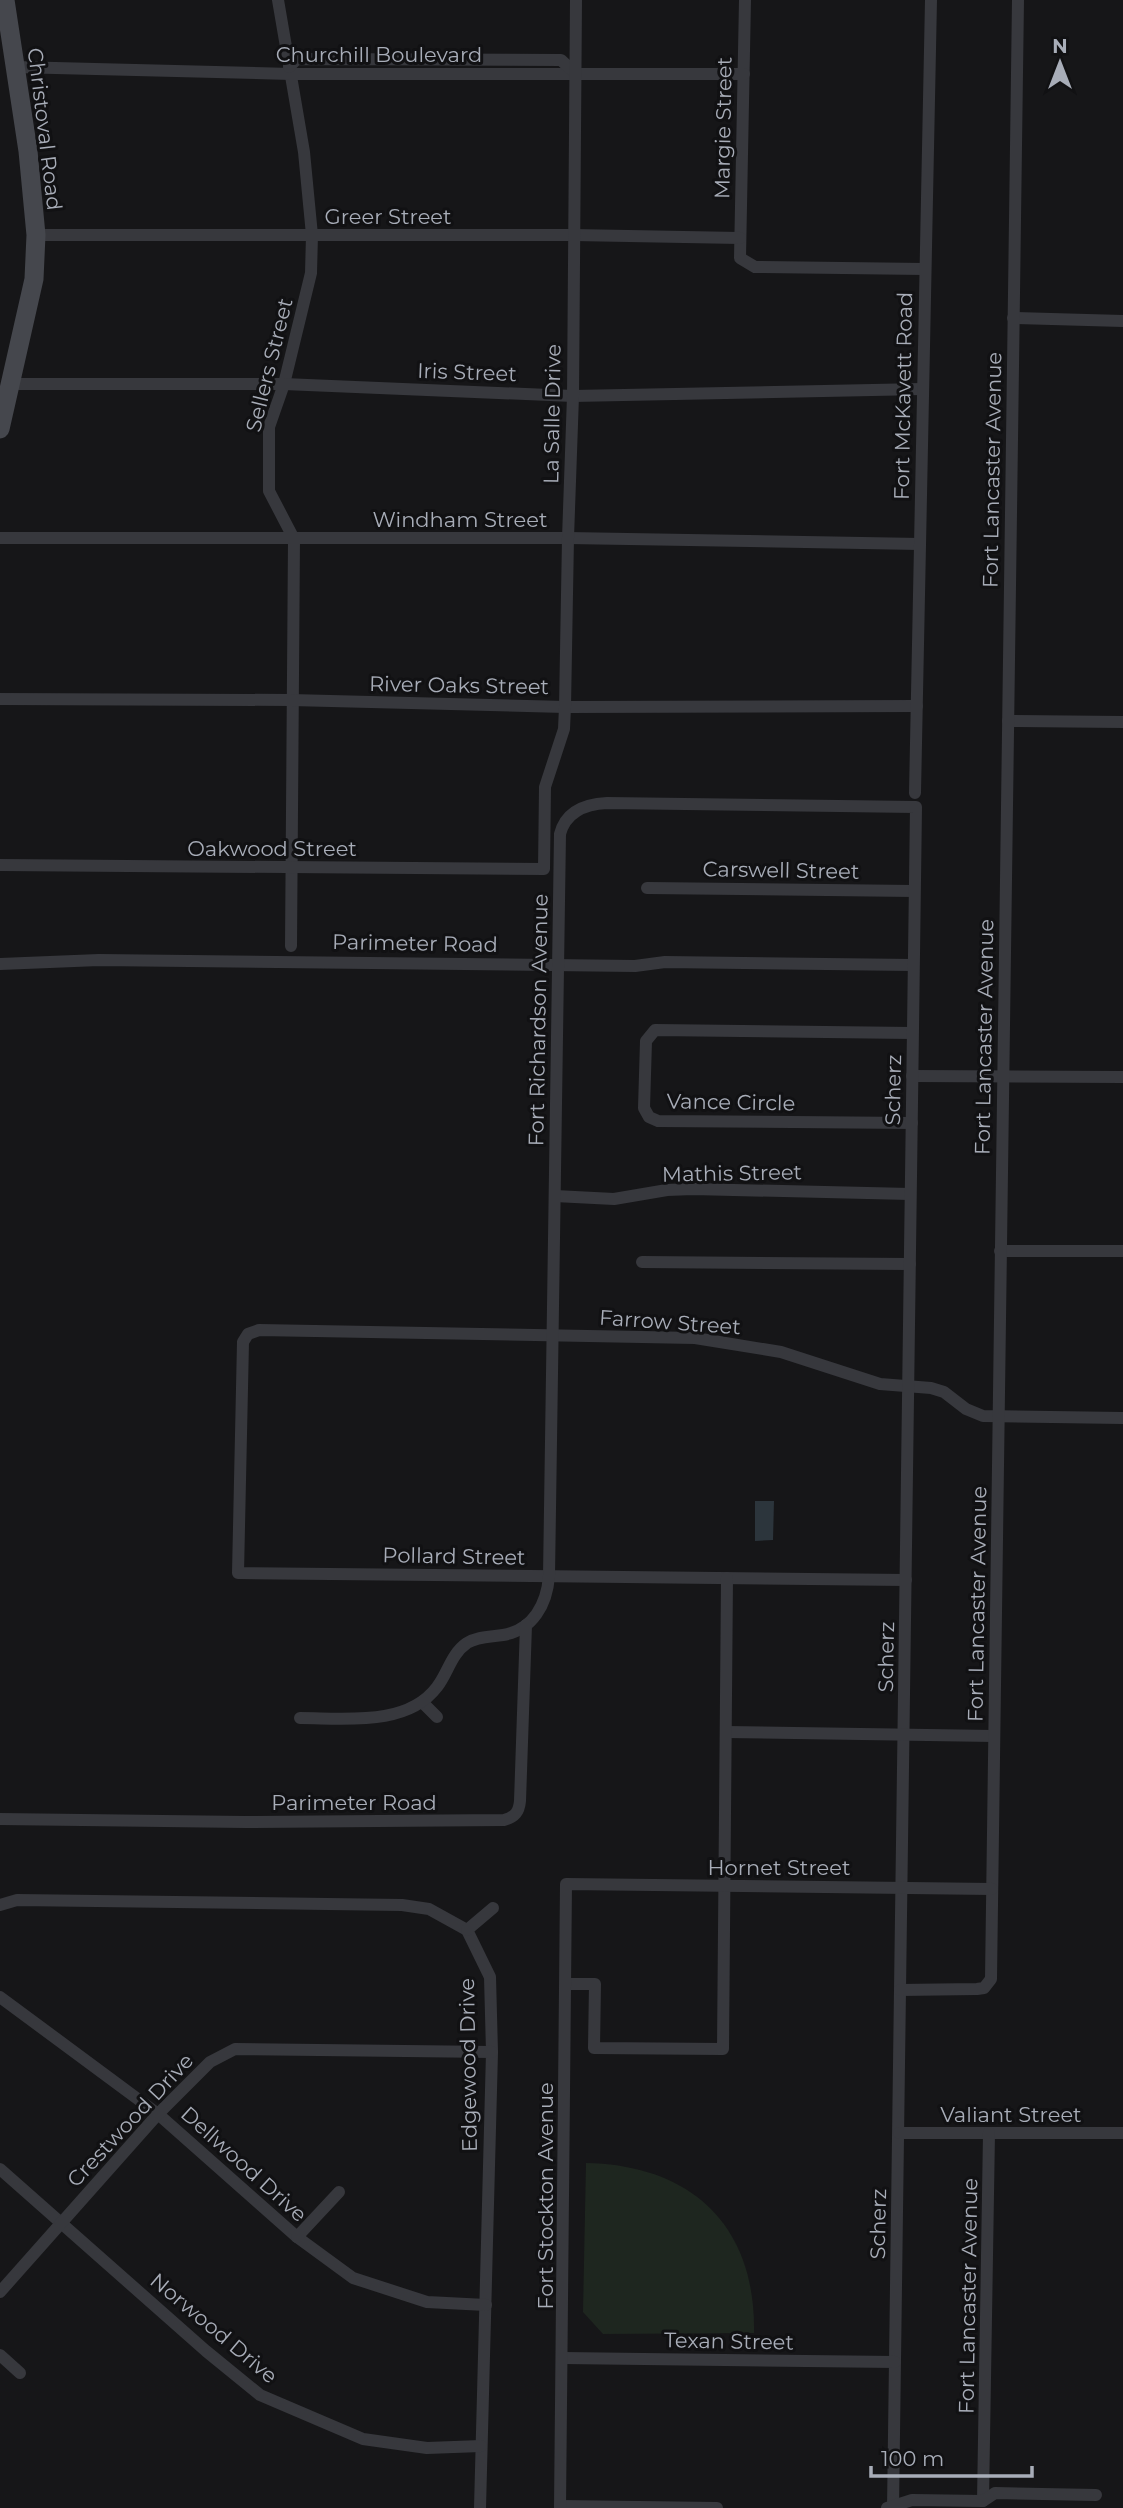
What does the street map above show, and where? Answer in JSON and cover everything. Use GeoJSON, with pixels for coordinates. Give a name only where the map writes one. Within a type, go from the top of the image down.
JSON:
{"type":"FeatureCollection","features":[{"type":"Feature","properties":{"kind":"street","name":"Christoval Road"},"geometry":{"type":"LineString","coordinates":[[0,429],[34,279],[36,235],[28,151],[5,0]]}},
{"type":"Feature","properties":{"kind":"street","name":"Sellers Street"},"geometry":{"type":"LineString","coordinates":[[278,0],[304,152],[312,235],[311,273],[284,384],[269,427],[269,491],[294,539],[291,946]]}},
{"type":"Feature","properties":{"kind":"street","name":"La Salle Drive"},"geometry":{"type":"LineString","coordinates":[[544,869],[545,787],[564,729],[565,707],[573,396],[576,0]]}},
{"type":"Feature","properties":{"kind":"street","name":"Margie Street"},"geometry":{"type":"LineString","coordinates":[[745,0],[740,258],[755,267],[924,269]]}},
{"type":"Feature","properties":{"kind":"street","name":"Fort McKavett Road"},"geometry":{"type":"LineString","coordinates":[[915,793],[930,0]]}},
{"type":"Feature","properties":{"kind":"street","name":"Fort Lancaster Avenue"},"geometry":{"type":"LineString","coordinates":[[900,1990],[978,1989],[988,1984],[991,1979],[1018,0]]}},
{"type":"Feature","properties":{"kind":"street","name":"Churchill Boulevard"},"geometry":{"type":"LineString","coordinates":[[15,66],[744,74]]}},
{"type":"Feature","properties":{"kind":"street","name":"Greer Street"},"geometry":{"type":"LineString","coordinates":[[36,235],[573,235],[740,238]]}},
{"type":"Feature","properties":{"kind":"street"},"geometry":{"type":"LineString","coordinates":[[1013,318],[1123,321]]}},
{"type":"Feature","properties":{"kind":"street","name":"Iris Street"},"geometry":{"type":"LineString","coordinates":[[11,384],[284,384],[573,396],[922,389]]}},
{"type":"Feature","properties":{"kind":"street","name":"Windham Street"},"geometry":{"type":"LineString","coordinates":[[0,537],[568,538],[920,544]]}},
{"type":"Feature","properties":{"kind":"street","name":"River Oaks Street"},"geometry":{"type":"LineString","coordinates":[[0,699],[292,700],[565,707],[917,706]]}},
{"type":"Feature","properties":{"kind":"street"},"geometry":{"type":"LineString","coordinates":[[1008,721],[1123,722]]}},
{"type":"Feature","properties":{"kind":"street","name":"Fort Richardson Avenue"},"geometry":{"type":"LineString","coordinates":[[526,1625],[543,1605],[549,1576],[560,834],[568,817],[585,806],[607,803],[916,807]]}},
{"type":"Feature","properties":{"kind":"street","name":"Scherz"},"geometry":{"type":"LineString","coordinates":[[891,2507],[899,2133],[916,807]]}},
{"type":"Feature","properties":{"kind":"street","name":"Oakwood Street"},"geometry":{"type":"LineString","coordinates":[[0,866],[544,869]]}},
{"type":"Feature","properties":{"kind":"street","name":"Carswell Street"},"geometry":{"type":"LineString","coordinates":[[648,888],[914,891]]}},
{"type":"Feature","properties":{"kind":"street","name":"Parimeter Road"},"geometry":{"type":"LineString","coordinates":[[0,964],[99,960],[635,966],[665,962],[913,965]]}},
{"type":"Feature","properties":{"kind":"street","name":"Vance Circle"},"geometry":{"type":"LineString","coordinates":[[912,1032],[655,1030],[646,1041],[644,1108],[649,1117],[658,1121],[912,1123]]}},
{"type":"Feature","properties":{"kind":"street"},"geometry":{"type":"LineString","coordinates":[[912,1076],[1123,1077]]}},
{"type":"Feature","properties":{"kind":"street","name":"Mathis Street"},"geometry":{"type":"LineString","coordinates":[[555,1196],[614,1199],[667,1190],[693,1189],[910,1194]]}},
{"type":"Feature","properties":{"kind":"street"},"geometry":{"type":"LineString","coordinates":[[1000,1251],[1123,1251]]}},
{"type":"Feature","properties":{"kind":"street"},"geometry":{"type":"LineString","coordinates":[[642,1262],[910,1264]]}},
{"type":"Feature","properties":{"kind":"street","name":"Farrow Street"},"geometry":{"type":"LineString","coordinates":[[245,1337],[259,1330],[655,1336],[722,1342],[808,1359],[870,1382],[939,1390],[974,1413],[999,1416],[1123,1418]]}},
{"type":"Feature","properties":{"kind":"street","name":"Pollard Street"},"geometry":{"type":"LineString","coordinates":[[245,1337],[241,1349],[238,1573],[906,1580]]}},
{"type":"Feature","properties":{"kind":"street"},"geometry":{"type":"LineString","coordinates":[[565,1984],[595,1984],[594,2048],[723,2049],[727,1578]]}},
{"type":"Feature","properties":{"kind":"street"},"geometry":{"type":"LineString","coordinates":[[300,1718],[373,1717],[400,1712],[422,1702],[437,1687],[453,1658],[464,1645],[481,1637],[507,1634],[526,1625]]}},
{"type":"Feature","properties":{"kind":"street","name":"Parimeter Road"},"geometry":{"type":"LineString","coordinates":[[0,1819],[245,1822],[512,1818],[520,1801],[526,1625]]}},
{"type":"Feature","properties":{"kind":"street"},"geometry":{"type":"LineString","coordinates":[[422,1702],[437,1717]]}},
{"type":"Feature","properties":{"kind":"street"},"geometry":{"type":"LineString","coordinates":[[726,1732],[994,1736]]}},
{"type":"Feature","properties":{"kind":"street","name":"Hornet Street"},"geometry":{"type":"LineString","coordinates":[[566,1884],[992,1889]]}},
{"type":"Feature","properties":{"kind":"street","name":"Fort Stockton Avenue"},"geometry":{"type":"LineString","coordinates":[[560,2507],[566,1884]]}},
{"type":"Feature","properties":{"kind":"street"},"geometry":{"type":"LineString","coordinates":[[0,1905],[17,1900],[402,1905],[429,1909],[467,1930],[493,1908]]}},
{"type":"Feature","properties":{"kind":"street","name":"Edgewood Drive"},"geometry":{"type":"LineString","coordinates":[[467,1930],[490,1977],[492,2052],[480,2508]]}},
{"type":"Feature","properties":{"kind":"street","name":"Dellwood Drive"},"geometry":{"type":"LineString","coordinates":[[0,1997],[158,2114],[298,2238],[353,2278],[426,2302],[486,2305]]}},
{"type":"Feature","properties":{"kind":"street","name":"Crestwood Drive"},"geometry":{"type":"LineString","coordinates":[[0,2292],[158,2114],[209,2062],[235,2049],[492,2052]]}},
{"type":"Feature","properties":{"kind":"street","name":"Valiant Street"},"geometry":{"type":"LineString","coordinates":[[899,2133],[1123,2133]]}},
{"type":"Feature","properties":{"kind":"street","name":"Fort Lancaster Avenue"},"geometry":{"type":"LineString","coordinates":[[983,2501],[989,2133]]}},
{"type":"Feature","properties":{"kind":"street","name":"Norwood Drive"},"geometry":{"type":"LineString","coordinates":[[0,2169],[206,2351],[260,2395],[363,2439],[427,2448],[481,2446]]}},
{"type":"Feature","properties":{"kind":"street"},"geometry":{"type":"LineString","coordinates":[[298,2238],[339,2192]]}},
{"type":"Feature","properties":{"kind":"street"},"geometry":{"type":"LineString","coordinates":[[0,2356],[20,2374]]}},
{"type":"Feature","properties":{"kind":"street","name":"Texan Street"},"geometry":{"type":"LineString","coordinates":[[563,2358],[895,2362]]}},
{"type":"Feature","properties":{"kind":"street"},"geometry":{"type":"LineString","coordinates":[[891,2507],[912,2500],[983,2501],[995,2493],[1096,2495]]}},
{"type":"Feature","properties":{"kind":"street"},"geometry":{"type":"LineString","coordinates":[[560,2507],[717,2508]]}},
{"type":"Feature","properties":{"kind":"shaded area"},"geometry":{"type":"Polygon","coordinates":[[[755,1501],[774,1501],[773,1540],[755,1541],[755,1501]]]}},
{"type":"Feature","properties":{"kind":"shaded area"},"geometry":{"type":"Polygon","coordinates":[[[586,2163],[624,2166],[657,2175],[686,2189],[710,2209],[730,2233],[744,2262],[752,2295],[754,2333],[603,2334],[583,2312],[586,2163]]]}}]}
